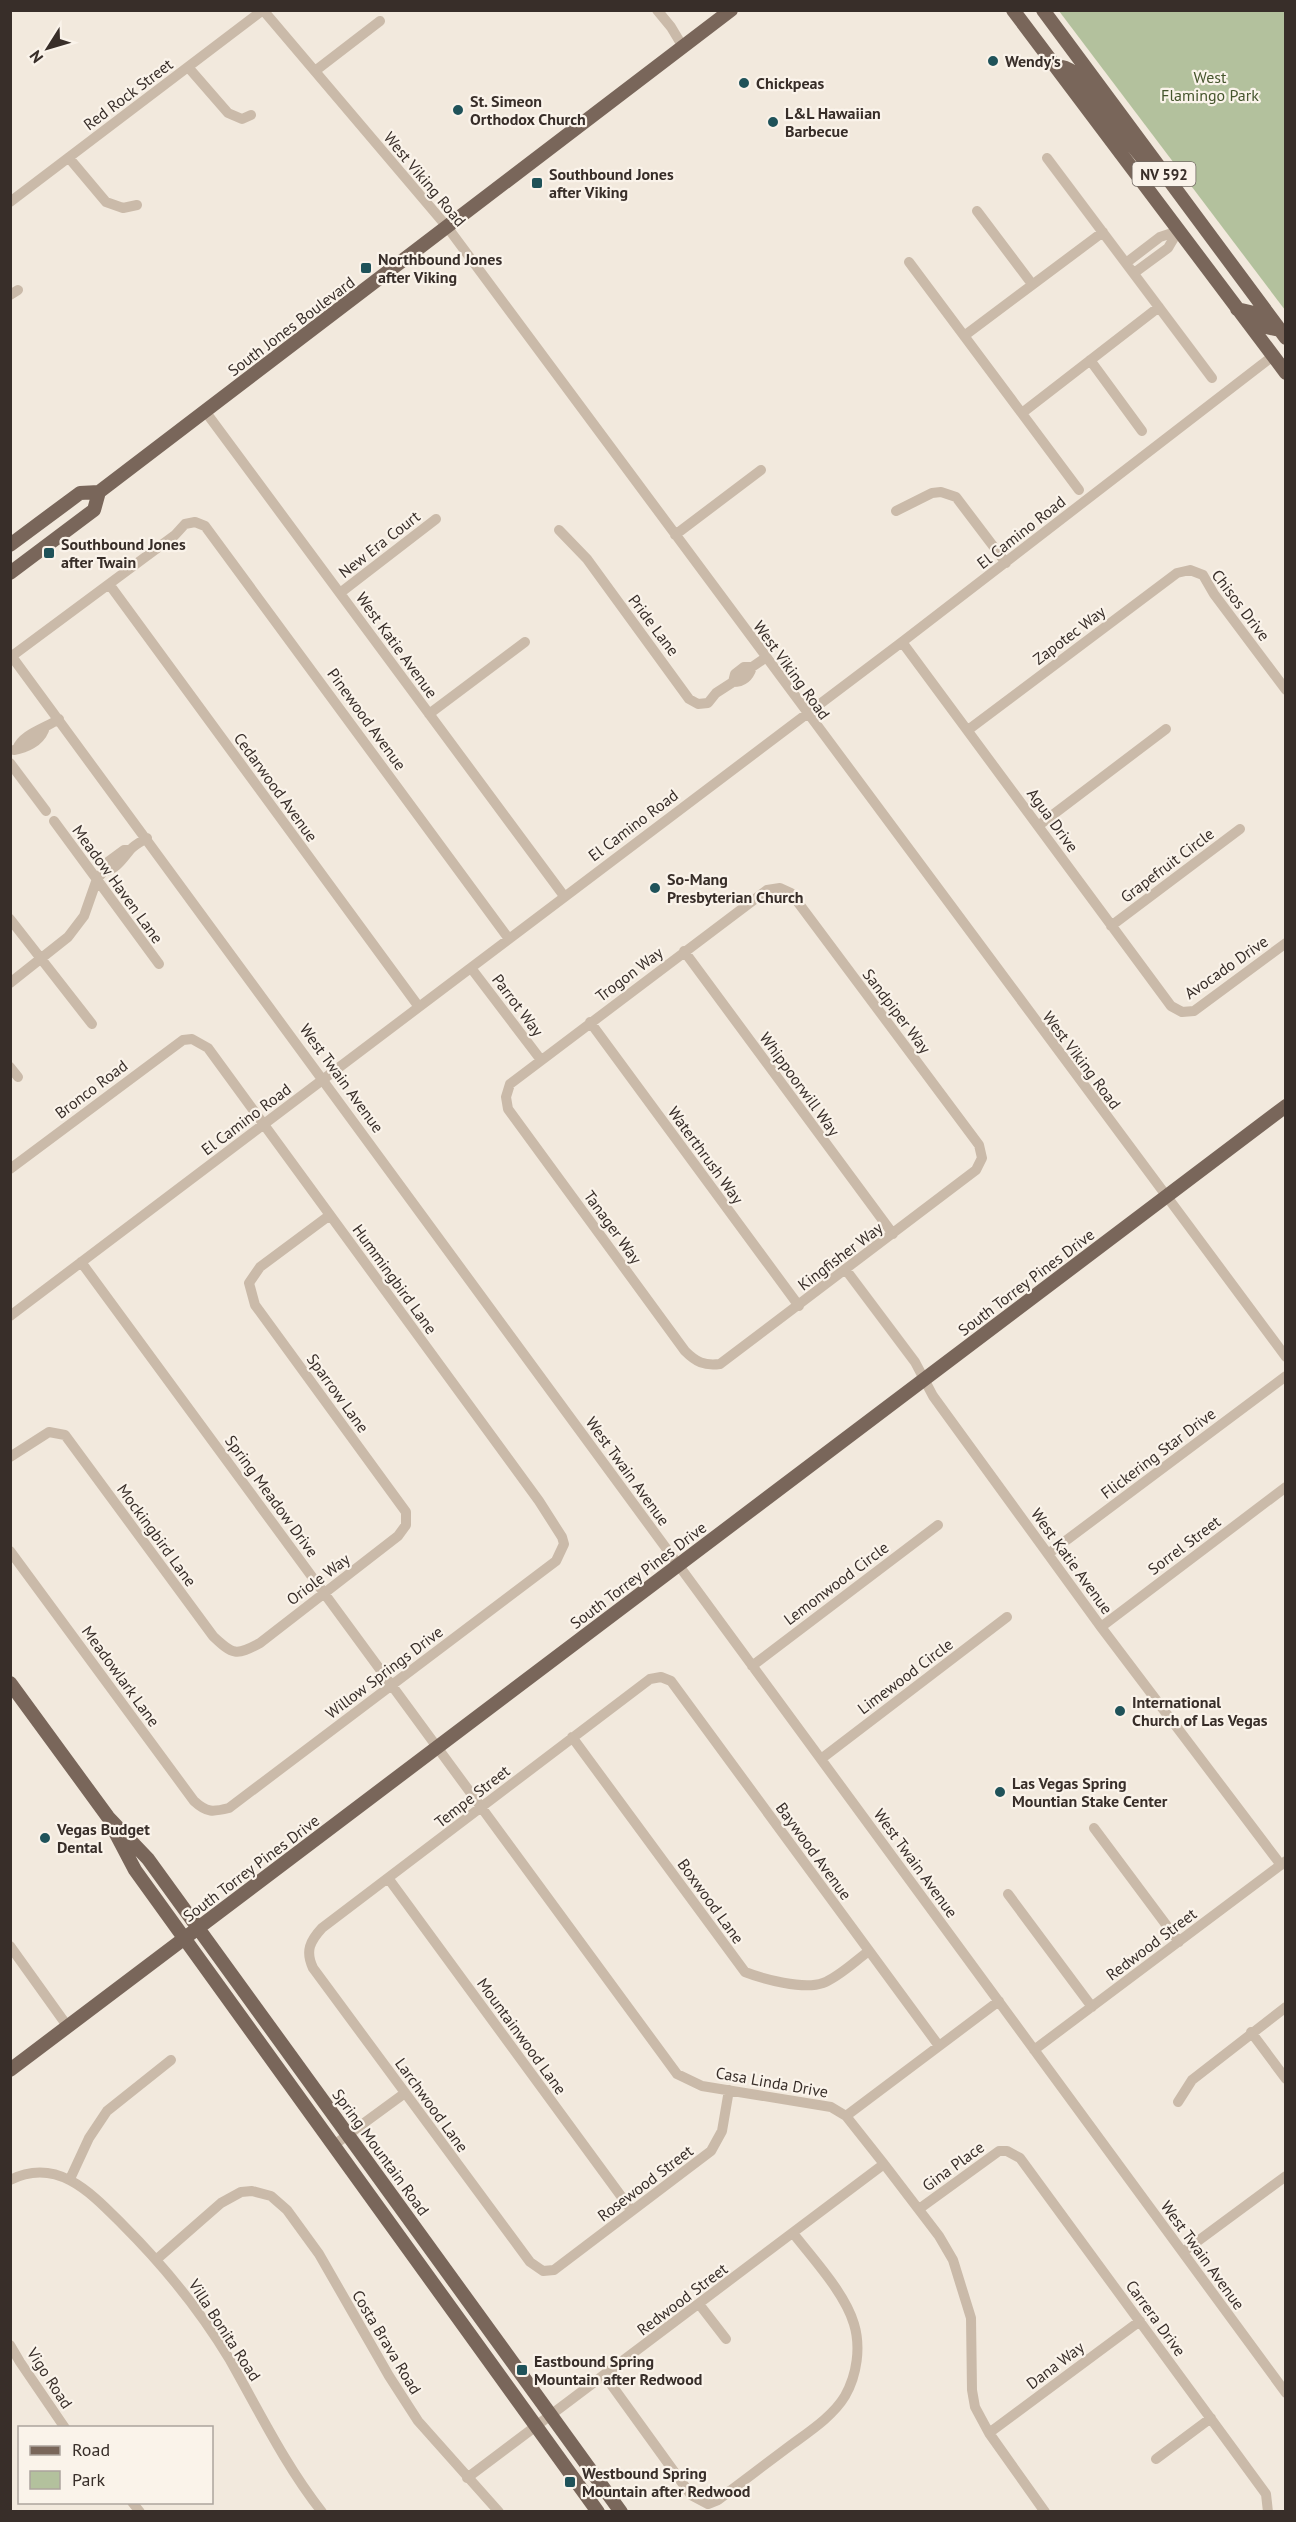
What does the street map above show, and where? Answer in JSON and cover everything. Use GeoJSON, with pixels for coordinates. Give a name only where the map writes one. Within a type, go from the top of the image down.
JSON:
{"type":"FeatureCollection","features":[{"type":"Feature","properties":{"kind":"main road","name":"South Jones Boulevard"},"geometry":{"type":"LineString","coordinates":[[10,545],[80,493],[99,492],[731,10]]}},
{"type":"Feature","properties":{"kind":"main road","name":"NV 592"},"geometry":{"type":"LineString","coordinates":[[1013,10],[1237,309],[1279,357],[1286,373]]}},
{"type":"Feature","properties":{"kind":"main road","name":"NV 592"},"geometry":{"type":"LineString","coordinates":[[1043,10],[1282,334]]}},
{"type":"Feature","properties":{"kind":"main road"},"geometry":{"type":"LineString","coordinates":[[1055,66],[1065,66],[1074,72],[1096,101],[1102,105],[1110,103]]}},
{"type":"Feature","properties":{"kind":"main road"},"geometry":{"type":"LineString","coordinates":[[1087,108],[1107,114],[1140,158],[1150,168],[1159,168]]}},
{"type":"Feature","properties":{"kind":"main road"},"geometry":{"type":"LineString","coordinates":[[1237,309],[1254,313],[1266,327],[1282,334]]}},
{"type":"Feature","properties":{"kind":"main road","name":"South Jones Boulevard"},"geometry":{"type":"LineString","coordinates":[[10,573],[94,510],[99,492]]}},
{"type":"Feature","properties":{"kind":"main road","name":"South Torrey Pines Drive"},"geometry":{"type":"LineString","coordinates":[[10,2070],[1286,1106]]}},
{"type":"Feature","properties":{"kind":"main road","name":"Spring Mountain Road"},"geometry":{"type":"LineString","coordinates":[[10,1683],[108,1817],[148,1858],[621,2511]]}},
{"type":"Feature","properties":{"kind":"main road","name":"Spring Mountain Road"},"geometry":{"type":"LineString","coordinates":[[108,1817],[135,1870],[598,2511]]}},
{"type":"Feature","properties":{"kind":"street","name":"Red Rock Street"},"geometry":{"type":"LineString","coordinates":[[10,202],[263,10]]}},
{"type":"Feature","properties":{"kind":"street","name":"West Viking Road"},"geometry":{"type":"LineString","coordinates":[[263,10],[448,228],[1286,1357]]}},
{"type":"Feature","properties":{"kind":"street"},"geometry":{"type":"LineString","coordinates":[[657,10],[683,47]]}},
{"type":"Feature","properties":{"kind":"street"},"geometry":{"type":"LineString","coordinates":[[315,71],[380,21]]}},
{"type":"Feature","properties":{"kind":"street"},"geometry":{"type":"LineString","coordinates":[[188,67],[228,113],[242,119],[251,115]]}},
{"type":"Feature","properties":{"kind":"street"},"geometry":{"type":"LineString","coordinates":[[69,158],[106,202],[123,208],[137,205]]}},
{"type":"Feature","properties":{"kind":"street"},"geometry":{"type":"LineString","coordinates":[[1047,158],[1212,378]]}},
{"type":"Feature","properties":{"kind":"street"},"geometry":{"type":"LineString","coordinates":[[977,211],[1032,284]]}},
{"type":"Feature","properties":{"kind":"street"},"geometry":{"type":"LineString","coordinates":[[1126,263],[1160,237],[1178,231]]}},
{"type":"Feature","properties":{"kind":"street"},"geometry":{"type":"LineString","coordinates":[[1134,273],[1168,248],[1178,231]]}},
{"type":"Feature","properties":{"kind":"street"},"geometry":{"type":"LineString","coordinates":[[964,336],[1103,232]]}},
{"type":"Feature","properties":{"kind":"street"},"geometry":{"type":"LineString","coordinates":[[909,262],[1079,490]]}},
{"type":"Feature","properties":{"kind":"street"},"geometry":{"type":"LineString","coordinates":[[1022,413],[1159,307]]}},
{"type":"Feature","properties":{"kind":"street","name":"El Camino Road"},"geometry":{"type":"LineString","coordinates":[[10,1316],[1279,357]]}},
{"type":"Feature","properties":{"kind":"street"},"geometry":{"type":"LineString","coordinates":[[1090,360],[1142,431]]}},
{"type":"Feature","properties":{"kind":"street","name":"West Katie Avenue"},"geometry":{"type":"LineString","coordinates":[[205,411],[564,896]]}},
{"type":"Feature","properties":{"kind":"street"},"geometry":{"type":"LineString","coordinates":[[675,535],[761,470]]}},
{"type":"Feature","properties":{"kind":"street"},"geometry":{"type":"LineString","coordinates":[[896,511],[932,493],[940,492],[956,498],[1006,563]]}},
{"type":"Feature","properties":{"kind":"street","name":"New Era Court"},"geometry":{"type":"LineString","coordinates":[[340,593],[436,519]]}},
{"type":"Feature","properties":{"kind":"street","name":"Pinewood Avenue"},"geometry":{"type":"LineString","coordinates":[[109,584],[176,535],[184,524],[195,522],[206,526],[509,939]]}},
{"type":"Feature","properties":{"kind":"street","name":"Pride Lane"},"geometry":{"type":"LineString","coordinates":[[559,530],[587,559],[689,699],[698,704],[708,703],[716,693],[732,682],[735,674],[744,668],[752,667],[765,658]]}},
{"type":"Feature","properties":{"kind":"street","name":"Chisos Drive"},"geometry":{"type":"LineString","coordinates":[[1190,570],[1203,575],[1214,594],[1286,690]]}},
{"type":"Feature","properties":{"kind":"street","name":"Zapotec Way"},"geometry":{"type":"LineString","coordinates":[[968,730],[1177,573],[1190,570]]}},
{"type":"Feature","properties":{"kind":"street"},"geometry":{"type":"LineString","coordinates":[[11,655],[109,584]]}},
{"type":"Feature","properties":{"kind":"street","name":"Cedarwood Avenue"},"geometry":{"type":"LineString","coordinates":[[109,584],[419,1007]]}},
{"type":"Feature","properties":{"kind":"street"},"geometry":{"type":"LineString","coordinates":[[429,714],[525,642]]}},
{"type":"Feature","properties":{"kind":"street","name":"Agua Drive"},"geometry":{"type":"LineString","coordinates":[[902,642],[1171,1006],[1182,1012]]}},
{"type":"Feature","properties":{"kind":"street","name":"West Twain Avenue"},"geometry":{"type":"LineString","coordinates":[[11,655],[1286,2393]]}},
{"type":"Feature","properties":{"kind":"street"},"geometry":{"type":"LineString","coordinates":[[14,750],[28,736],[37,730],[44,730],[59,719]]}},
{"type":"Feature","properties":{"kind":"street"},"geometry":{"type":"LineString","coordinates":[[1038,826],[1166,729]]}},
{"type":"Feature","properties":{"kind":"street"},"geometry":{"type":"LineString","coordinates":[[10,763],[46,811]]}},
{"type":"Feature","properties":{"kind":"street","name":"Meadow Haven Lane"},"geometry":{"type":"LineString","coordinates":[[54,821],[100,875],[159,964]]}},
{"type":"Feature","properties":{"kind":"street","name":"Grapefruit Circle"},"geometry":{"type":"LineString","coordinates":[[1112,926],[1240,829]]}},
{"type":"Feature","properties":{"kind":"street"},"geometry":{"type":"LineString","coordinates":[[10,983],[69,937],[84,916],[105,864],[124,850],[130,850],[147,838]]}},
{"type":"Feature","properties":{"kind":"street","name":"Trogon Way"},"geometry":{"type":"LineString","coordinates":[[506,1097],[510,1084],[590,1022],[767,890],[780,888]]}},
{"type":"Feature","properties":{"kind":"street","name":"Sandpiper Way"},"geometry":{"type":"LineString","coordinates":[[780,888],[791,893],[979,1145],[982,1158]]}},
{"type":"Feature","properties":{"kind":"street"},"geometry":{"type":"LineString","coordinates":[[10,919],[92,1024]]}},
{"type":"Feature","properties":{"kind":"street","name":"Avocado Drive"},"geometry":{"type":"LineString","coordinates":[[1182,1012],[1194,1011],[1286,943]]}},
{"type":"Feature","properties":{"kind":"street","name":"Whippoorwill Way"},"geometry":{"type":"LineString","coordinates":[[684,951],[892,1234]]}},
{"type":"Feature","properties":{"kind":"street","name":"Parrot Way"},"geometry":{"type":"LineString","coordinates":[[471,968],[541,1060]]}},
{"type":"Feature","properties":{"kind":"street","name":"Waterthrush Way"},"geometry":{"type":"LineString","coordinates":[[590,1022],[799,1306]]}},
{"type":"Feature","properties":{"kind":"street","name":"Hummingbird Lane"},"geometry":{"type":"LineString","coordinates":[[192,1039],[208,1048],[264,1124],[539,1502],[562,1537],[564,1544]]}},
{"type":"Feature","properties":{"kind":"street","name":"Bronco Road"},"geometry":{"type":"LineString","coordinates":[[10,1169],[183,1040],[192,1039]]}},
{"type":"Feature","properties":{"kind":"street"},"geometry":{"type":"LineString","coordinates":[[10,1067],[18,1077]]}},
{"type":"Feature","properties":{"kind":"street","name":"Tanager Way"},"geometry":{"type":"LineString","coordinates":[[506,1097],[508,1109],[685,1351],[694,1360],[707,1365]]}},
{"type":"Feature","properties":{"kind":"street","name":"Kingfisher Way"},"geometry":{"type":"LineString","coordinates":[[707,1365],[720,1364],[799,1306],[976,1170],[982,1158]]}},
{"type":"Feature","properties":{"kind":"street","name":"Sparrow Lane"},"geometry":{"type":"LineString","coordinates":[[330,1215],[260,1267],[249,1283],[255,1305],[406,1512],[407,1517]]}},
{"type":"Feature","properties":{"kind":"street","name":"Spring Meadow Drive"},"geometry":{"type":"LineString","coordinates":[[81,1262],[438,1748]]}},
{"type":"Feature","properties":{"kind":"street","name":"West Katie Avenue"},"geometry":{"type":"LineString","coordinates":[[846,1270],[915,1362],[933,1396],[1101,1627],[1283,1863]]}},
{"type":"Feature","properties":{"kind":"street","name":"Flickering Star Drive"},"geometry":{"type":"LineString","coordinates":[[1048,1554],[1286,1376]]}},
{"type":"Feature","properties":{"kind":"street","name":"Mockingbird Lane"},"geometry":{"type":"LineString","coordinates":[[10,1457],[36,1438],[49,1432],[65,1435],[213,1636],[229,1651],[237,1653]]}},
{"type":"Feature","properties":{"kind":"street","name":"Sorrel Street"},"geometry":{"type":"LineString","coordinates":[[1101,1627],[1286,1487]]}},
{"type":"Feature","properties":{"kind":"street","name":"Oriole Way"},"geometry":{"type":"LineString","coordinates":[[237,1653],[260,1642],[398,1536],[406,1525],[407,1517]]}},
{"type":"Feature","properties":{"kind":"street","name":"Lemonwood Circle"},"geometry":{"type":"LineString","coordinates":[[752,1666],[939,1525]]}},
{"type":"Feature","properties":{"kind":"street","name":"Willow Springs Drive"},"geometry":{"type":"LineString","coordinates":[[213,1812],[229,1808],[556,1561],[564,1544]]}},
{"type":"Feature","properties":{"kind":"street","name":"Meadowlark Lane"},"geometry":{"type":"LineString","coordinates":[[10,1551],[194,1801],[204,1810],[213,1812]]}},
{"type":"Feature","properties":{"kind":"street","name":"Limewood Circle"},"geometry":{"type":"LineString","coordinates":[[821,1759],[1007,1617]]}},
{"type":"Feature","properties":{"kind":"street","name":"Tempe Street"},"geometry":{"type":"LineString","coordinates":[[308,1948],[322,1928],[650,1679],[661,1677]]}},
{"type":"Feature","properties":{"kind":"street","name":"Baywood Avenue"},"geometry":{"type":"LineString","coordinates":[[661,1677],[671,1681],[939,2046]]}},
{"type":"Feature","properties":{"kind":"street","name":"Boxwood Lane"},"geometry":{"type":"LineString","coordinates":[[572,1737],[745,1972],[761,1978],[804,1985],[821,1984],[869,1951]]}},
{"type":"Feature","properties":{"kind":"street","name":"Casa Linda Drive"},"geometry":{"type":"LineString","coordinates":[[438,1748],[677,2074],[702,2086],[831,2107],[846,2116],[885,2164],[953,2260],[971,2318],[972,2390],[975,2407],[989,2433],[1046,2511]]}},
{"type":"Feature","properties":{"kind":"street"},"geometry":{"type":"LineString","coordinates":[[1094,1828],[1179,1942]]}},
{"type":"Feature","properties":{"kind":"street","name":"Redwood Street"},"geometry":{"type":"LineString","coordinates":[[1034,2050],[1283,1863]]}},
{"type":"Feature","properties":{"kind":"street","name":"Mountainwood Lane"},"geometry":{"type":"LineString","coordinates":[[388,1878],[632,2211]]}},
{"type":"Feature","properties":{"kind":"street"},"geometry":{"type":"LineString","coordinates":[[1008,1894],[1092,2007]]}},
{"type":"Feature","properties":{"kind":"street"},"geometry":{"type":"LineString","coordinates":[[10,1946],[68,2027]]}},
{"type":"Feature","properties":{"kind":"street","name":"Larchwood Lane"},"geometry":{"type":"LineString","coordinates":[[308,1948],[313,1968],[530,2262],[543,2271]]}},
{"type":"Feature","properties":{"kind":"street"},"geometry":{"type":"LineString","coordinates":[[846,2116],[999,2001]]}},
{"type":"Feature","properties":{"kind":"street"},"geometry":{"type":"LineString","coordinates":[[1178,2102],[1192,2080],[1286,2007]]}},
{"type":"Feature","properties":{"kind":"street"},"geometry":{"type":"LineString","coordinates":[[1251,2032],[1286,2079]]}},
{"type":"Feature","properties":{"kind":"street"},"geometry":{"type":"LineString","coordinates":[[70,2179],[89,2138],[107,2111],[171,2060]]}},
{"type":"Feature","properties":{"kind":"street","name":"Rosewood Street"},"geometry":{"type":"LineString","coordinates":[[543,2271],[554,2270],[711,2151],[722,2131],[729,2090]]}},
{"type":"Feature","properties":{"kind":"street"},"geometry":{"type":"LineString","coordinates":[[334,2145],[405,2093]]}},
{"type":"Feature","properties":{"kind":"street","name":"Gina Place"},"geometry":{"type":"LineString","coordinates":[[919,2209],[999,2151],[1007,2151]]}},
{"type":"Feature","properties":{"kind":"street","name":"Carrera Drive"},"geometry":{"type":"LineString","coordinates":[[1007,2151],[1020,2158],[1211,2418],[1266,2494],[1268,2511]]}},
{"type":"Feature","properties":{"kind":"street","name":"Redwood Street"},"geometry":{"type":"LineString","coordinates":[[467,2478],[885,2164]]}},
{"type":"Feature","properties":{"kind":"street","name":"Villa Bonita Road"},"geometry":{"type":"LineString","coordinates":[[10,2180],[21,2175],[52,2173],[70,2179],[91,2193],[157,2259],[203,2319],[229,2359],[273,2439],[322,2511]]}},
{"type":"Feature","properties":{"kind":"street"},"geometry":{"type":"LineString","coordinates":[[1182,2253],[1286,2176]]}},
{"type":"Feature","properties":{"kind":"street","name":"Costa Brava Road"},"geometry":{"type":"LineString","coordinates":[[157,2259],[221,2203],[241,2192],[271,2196],[287,2210],[319,2254],[389,2376],[418,2421],[499,2511]]}},
{"type":"Feature","properties":{"kind":"street"},"geometry":{"type":"LineString","coordinates":[[605,2376],[691,2495],[708,2504],[718,2500],[819,2424],[838,2406],[846,2394],[856,2368],[858,2352],[854,2324],[841,2297],[793,2233]]}},
{"type":"Feature","properties":{"kind":"street"},"geometry":{"type":"LineString","coordinates":[[699,2304],[726,2339]]}},
{"type":"Feature","properties":{"kind":"street","name":"Dana Way"},"geometry":{"type":"LineString","coordinates":[[989,2433],[1140,2321]]}},
{"type":"Feature","properties":{"kind":"street","name":"Vigo Road"},"geometry":{"type":"LineString","coordinates":[[10,2345],[15,2365],[64,2426]]}},
{"type":"Feature","properties":{"kind":"street"},"geometry":{"type":"LineString","coordinates":[[1156,2459],[1211,2418]]}},
{"type":"Feature","properties":{"kind":"green space","name":"West Flamingo Park"},"geometry":{"type":"Polygon","coordinates":[[[1059,11],[1285,11],[1285,310],[1059,11]]]}},
{"type":"Feature","properties":{"kind":"place","name":"Wendy's"},"geometry":{"type":"Point","coordinates":[993,61]}},
{"type":"Feature","properties":{"kind":"place","name":"Chickpeas"},"geometry":{"type":"Point","coordinates":[744,83]}},
{"type":"Feature","properties":{"kind":"place","name":"St. Simeon Orthodox Church"},"geometry":{"type":"Point","coordinates":[458,110]}},
{"type":"Feature","properties":{"kind":"place","name":"L&L Hawaiian Barbecue"},"geometry":{"type":"Point","coordinates":[773,122]}},
{"type":"Feature","properties":{"kind":"place","name":"Southbound Jones after Viking"},"geometry":{"type":"Point","coordinates":[537,183]}},
{"type":"Feature","properties":{"kind":"place","name":"Northbound Jones after Viking"},"geometry":{"type":"Point","coordinates":[366,268]}},
{"type":"Feature","properties":{"kind":"place","name":"Southbound Jones after Twain"},"geometry":{"type":"Point","coordinates":[49,553]}},
{"type":"Feature","properties":{"kind":"place","name":"So-Mang Presbyterian Church"},"geometry":{"type":"Point","coordinates":[655,888]}},
{"type":"Feature","properties":{"kind":"place","name":"International Church of Las Vegas"},"geometry":{"type":"Point","coordinates":[1120,1711]}},
{"type":"Feature","properties":{"kind":"place","name":"Las Vegas Spring Mountian Stake Center"},"geometry":{"type":"Point","coordinates":[1000,1792]}},
{"type":"Feature","properties":{"kind":"place","name":"Vegas Budget Dental"},"geometry":{"type":"Point","coordinates":[45,1838]}},
{"type":"Feature","properties":{"kind":"place","name":"Eastbound Spring Mountain after Redwood"},"geometry":{"type":"Point","coordinates":[522,2370]}},
{"type":"Feature","properties":{"kind":"place","name":"Westbound Spring Mountain after Redwood"},"geometry":{"type":"Point","coordinates":[570,2482]}}]}
